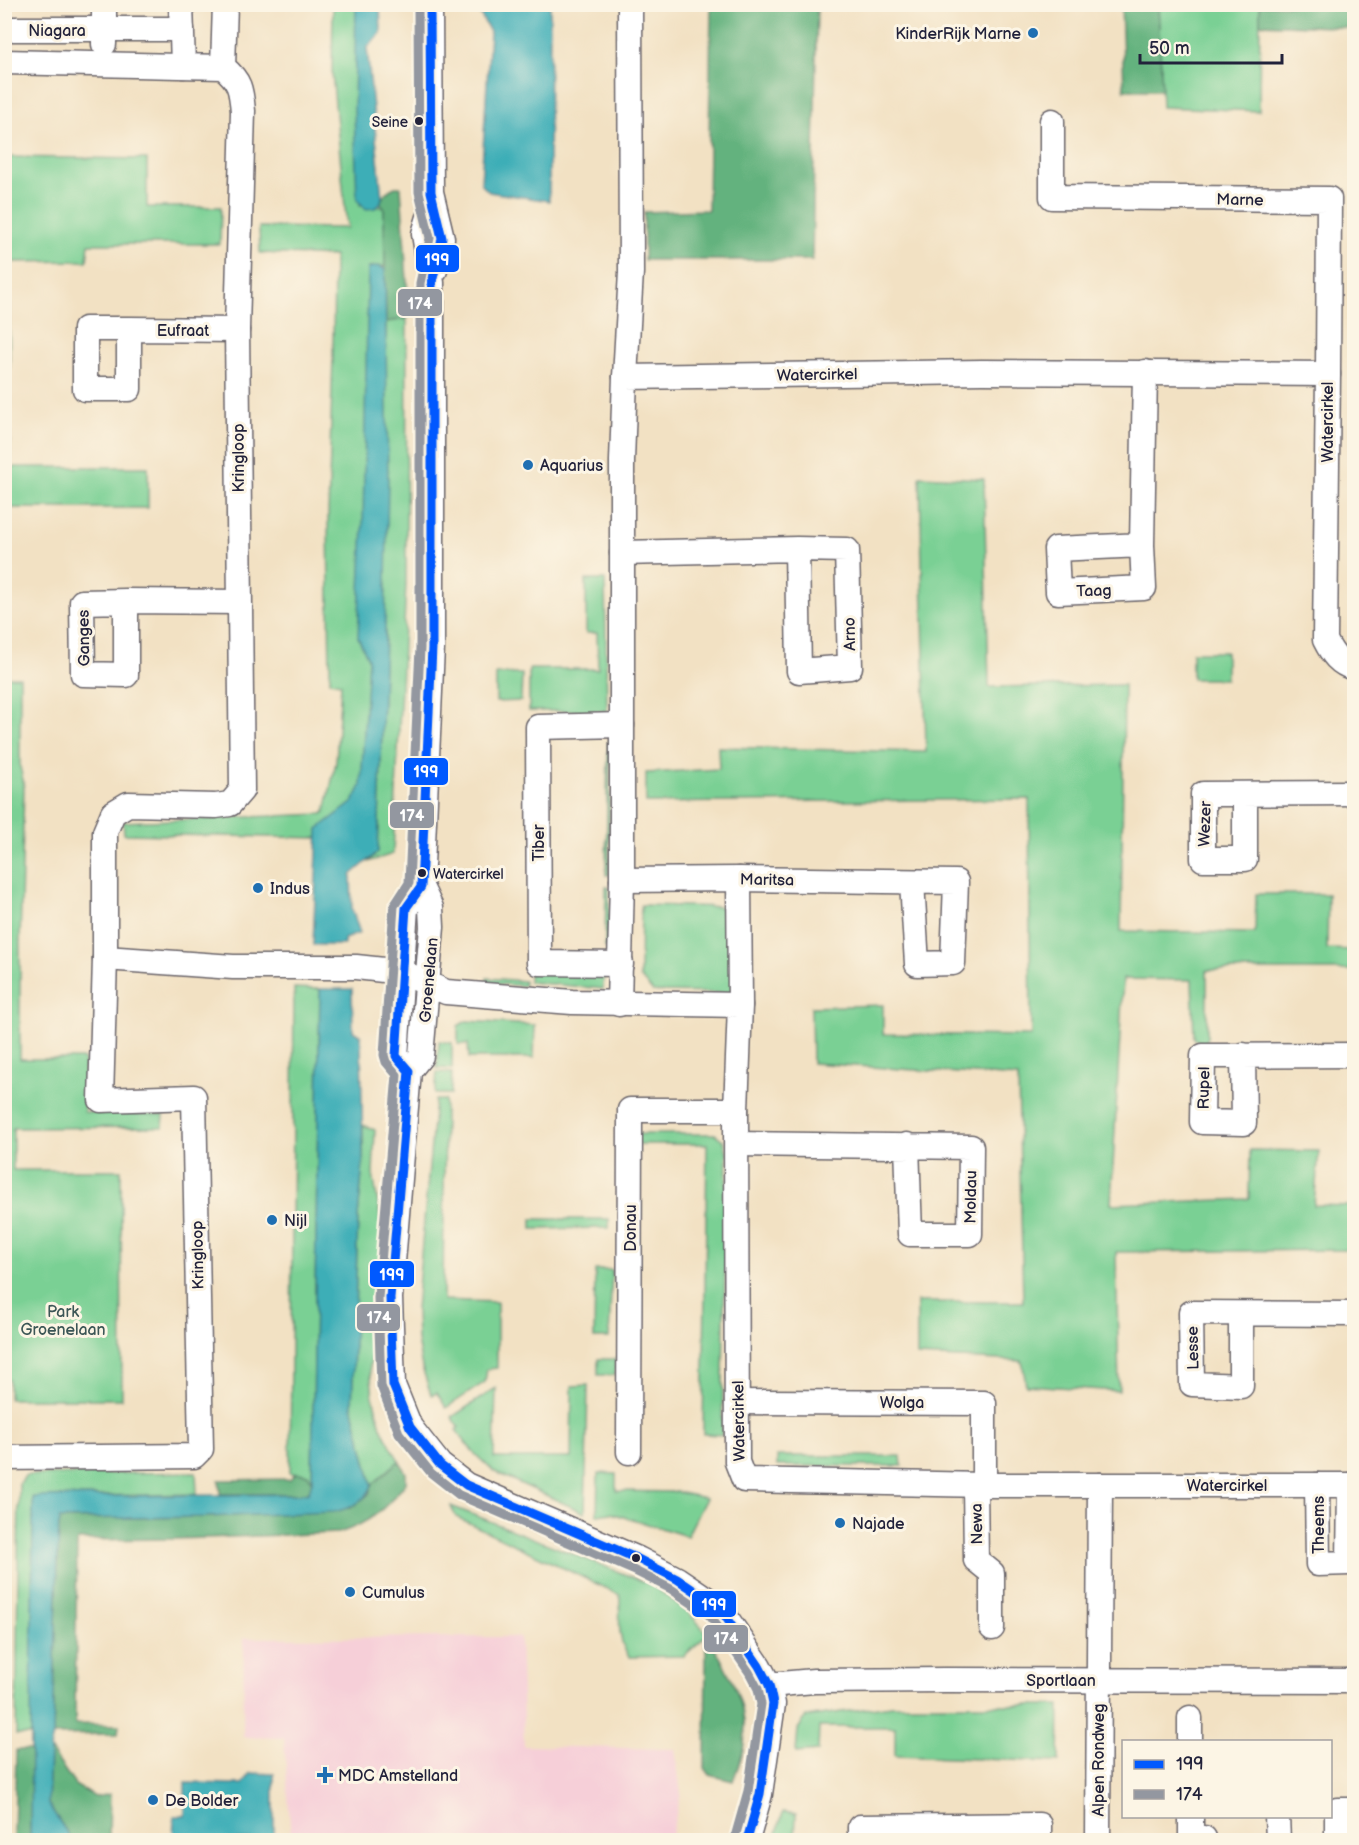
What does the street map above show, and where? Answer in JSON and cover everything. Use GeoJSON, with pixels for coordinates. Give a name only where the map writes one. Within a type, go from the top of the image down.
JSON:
{"type":"FeatureCollection","features":[{"type":"Feature","properties":{"kind":"street","name":"Niagara"},"geometry":{"type":"LineString","coordinates":[[104,4],[104,64]]}},
{"type":"Feature","properties":{"kind":"street"},"geometry":{"type":"LineString","coordinates":[[181,4],[183,66]]}},
{"type":"Feature","properties":{"kind":"street"},"geometry":{"type":"LineString","coordinates":[[4,62],[223,67],[225,4]]}},
{"type":"Feature","properties":{"kind":"street","name":"Groenelaan"},"geometry":{"type":"LineString","coordinates":[[430,4],[431,192],[433,204],[424,234],[432,283],[432,648],[421,887],[431,908],[432,927],[421,1056],[410,1071],[390,1298],[393,1385],[410,1427],[440,1465],[466,1485],[638,1559],[676,1579],[717,1606],[759,1666],[769,1685],[772,1704],[760,1794],[747,1840]]}},
{"type":"Feature","properties":{"kind":"street"},"geometry":{"type":"LineString","coordinates":[[619,1004],[622,880],[622,553],[625,376],[631,272],[630,4]]}},
{"type":"Feature","properties":{"kind":"street","name":"Niagara"},"geometry":{"type":"LineString","coordinates":[[10,29],[182,29]]}},
{"type":"Feature","properties":{"kind":"street","name":"Kringloop"},"geometry":{"type":"LineString","coordinates":[[4,1458],[194,1456],[201,1449],[194,1097],[101,1100],[105,958],[105,832],[113,813],[128,804],[216,806],[230,804],[242,790],[237,330],[243,111],[242,91],[235,77],[223,67]]}},
{"type":"Feature","properties":{"kind":"street","name":"Marne"},"geometry":{"type":"LineString","coordinates":[[1052,121],[1052,197],[1329,200],[1328,374]]}},
{"type":"Feature","properties":{"kind":"street","name":"Eufraat"},"geometry":{"type":"LineString","coordinates":[[129,329],[237,330]]}},
{"type":"Feature","properties":{"kind":"street"},"geometry":{"type":"LineString","coordinates":[[1142,545],[1145,372]]}},
{"type":"Feature","properties":{"kind":"street","name":"Watercirkel"},"geometry":{"type":"LineString","coordinates":[[625,376],[1145,372],[1328,374],[1325,640],[1332,655],[1345,665],[1354,668]]}},
{"type":"Feature","properties":{"kind":"street","name":"Arno"},"geometry":{"type":"LineString","coordinates":[[622,553],[797,549],[847,550],[850,667],[799,671],[797,549]]}},
{"type":"Feature","properties":{"kind":"street"},"geometry":{"type":"LineString","coordinates":[[126,601],[239,602]]}},
{"type":"Feature","properties":{"kind":"street","name":"Tiber"},"geometry":{"type":"LineString","coordinates":[[621,964],[539,963],[538,727],[622,725]]}},
{"type":"Feature","properties":{"kind":"street"},"geometry":{"type":"LineString","coordinates":[[1245,794],[1354,793]]}},
{"type":"Feature","properties":{"kind":"street","name":"Watercirkel"},"geometry":{"type":"LineString","coordinates":[[739,879],[740,1005],[736,1110],[737,1462],[744,1480],[980,1485],[1352,1485]]}},
{"type":"Feature","properties":{"kind":"street","name":"Maritsa"},"geometry":{"type":"LineString","coordinates":[[622,880],[739,879],[912,882]]}},
{"type":"Feature","properties":{"kind":"street","name":"Groenelaan"},"geometry":{"type":"LineString","coordinates":[[410,1071],[396,1056],[406,908],[421,887]]}},
{"type":"Feature","properties":{"kind":"street"},"geometry":{"type":"LineString","coordinates":[[105,958],[233,967],[356,967],[402,972],[446,992],[619,1004],[740,1005]]}},
{"type":"Feature","properties":{"kind":"street"},"geometry":{"type":"LineString","coordinates":[[1243,1055],[1354,1055]]}},
{"type":"Feature","properties":{"kind":"street","name":"Donau"},"geometry":{"type":"LineString","coordinates":[[629,1452],[630,1110],[736,1110]]}},
{"type":"Feature","properties":{"kind":"street"},"geometry":{"type":"LineString","coordinates":[[737,1144],[907,1145]]}},
{"type":"Feature","properties":{"kind":"street"},"geometry":{"type":"LineString","coordinates":[[1241,1314],[1354,1314]]}},
{"type":"Feature","properties":{"kind":"street","name":"Wolga"},"geometry":{"type":"LineString","coordinates":[[737,1402],[984,1402],[980,1485]]}},
{"type":"Feature","properties":{"kind":"street","name":"Newa"},"geometry":{"type":"LineString","coordinates":[[980,1485],[976,1560],[992,1573],[992,1628]]}},
{"type":"Feature","properties":{"kind":"street"},"geometry":{"type":"LineString","coordinates":[[1099,1680],[1100,1485]]}},
{"type":"Feature","properties":{"kind":"street","name":"Theems"},"geometry":{"type":"LineString","coordinates":[[1317,1485],[1318,1564],[1349,1563],[1352,1485]]}},
{"type":"Feature","properties":{"kind":"street","name":"Alpen Rondweg"},"geometry":{"type":"LineString","coordinates":[[1098,1840],[1099,1680]]}},
{"type":"Feature","properties":{"kind":"street","name":"Sportlaan"},"geometry":{"type":"LineString","coordinates":[[769,1685],[814,1681],[1354,1681]]}},
{"type":"Feature","properties":{"kind":"street"},"geometry":{"type":"LineString","coordinates":[[1190,1718],[1190,1740]]}},
{"type":"Feature","properties":{"kind":"street"},"geometry":{"type":"LineString","coordinates":[[1337,1840],[1337,1810],[1354,1810]]}},
{"type":"Feature","properties":{"kind":"street"},"geometry":{"type":"LineString","coordinates":[[1191,1818],[1191,1839],[1204,1838],[1204,1840]]}},
{"type":"Feature","properties":{"kind":"street"},"geometry":{"type":"LineString","coordinates":[[1277,1818],[1278,1840]]}},
{"type":"Feature","properties":{"kind":"street"},"geometry":{"type":"LineString","coordinates":[[860,1840],[860,1827],[1039,1825],[1039,1840]]}},
{"type":"Feature","properties":{"kind":"shaded area"},"geometry":{"type":"Polygon","coordinates":[[[520,1637],[524,1746],[675,1749],[681,1794],[670,1840],[291,1840],[284,1738],[243,1737],[244,1638],[520,1637]]]}},
{"type":"Feature","properties":{"kind":"green space"},"geometry":{"type":"Polygon","coordinates":[[[333,5],[356,5],[360,206],[384,207],[385,266],[369,267],[370,660],[364,788],[353,808],[320,838],[124,834],[123,822],[322,814],[325,812],[336,762],[341,683],[330,681],[328,515],[334,256],[260,253],[259,227],[347,228],[332,73],[333,5]]]}},
{"type":"Feature","properties":{"kind":"green space"},"geometry":{"type":"Polygon","coordinates":[[[711,5],[817,5],[812,260],[644,260],[644,212],[708,210],[711,5]]]}},
{"type":"Feature","properties":{"kind":"green space"},"geometry":{"type":"Polygon","coordinates":[[[1121,5],[1158,5],[1162,90],[1124,90],[1121,5]]]}},
{"type":"Feature","properties":{"kind":"green space"},"geometry":{"type":"Polygon","coordinates":[[[1158,5],[1260,5],[1259,111],[1162,107],[1158,5]]]}},
{"type":"Feature","properties":{"kind":"green space"},"geometry":{"type":"Polygon","coordinates":[[[1260,5],[1354,5],[1354,28],[1260,24],[1260,5]]]}},
{"type":"Feature","properties":{"kind":"green space","name":"Park Groenelaan"},"geometry":{"type":"Polygon","coordinates":[[[5,157],[147,159],[147,207],[221,207],[220,244],[89,244],[87,261],[9,262],[10,467],[148,467],[148,508],[8,508],[8,677],[20,677],[20,767],[24,784],[20,1059],[84,1059],[84,1112],[164,1115],[163,1127],[13,1128],[13,1170],[121,1170],[122,1399],[9,1399],[9,1380],[5,1380],[5,157]]]}},
{"type":"Feature","properties":{"kind":"green space"},"geometry":{"type":"Polygon","coordinates":[[[395,187],[401,187],[408,297],[407,319],[386,322],[384,207],[380,204],[385,194],[395,187]]]}},
{"type":"Feature","properties":{"kind":"green space"},"geometry":{"type":"Polygon","coordinates":[[[407,319],[406,584],[393,854],[368,862],[378,852],[385,634],[386,322],[407,319]]]}},
{"type":"Feature","properties":{"kind":"green space"},"geometry":{"type":"Polygon","coordinates":[[[920,476],[984,479],[989,687],[1124,685],[1121,931],[1255,933],[1256,894],[1328,894],[1327,949],[1354,950],[1354,970],[1207,970],[1207,1048],[1194,1038],[1192,980],[1123,979],[1111,1204],[1249,1199],[1250,1150],[1319,1151],[1314,1205],[1354,1206],[1354,1250],[1116,1252],[1119,1391],[1026,1385],[1022,1361],[917,1356],[917,1302],[1023,1302],[1018,1077],[812,1063],[811,1007],[883,1005],[883,1034],[1031,1036],[1029,799],[646,803],[646,773],[719,769],[718,747],[926,752],[920,476]]]}},
{"type":"Feature","properties":{"kind":"green space"},"geometry":{"type":"Polygon","coordinates":[[[586,580],[605,580],[607,711],[529,711],[529,669],[598,669],[597,633],[586,633],[586,580]]]}},
{"type":"Feature","properties":{"kind":"green space"},"geometry":{"type":"Polygon","coordinates":[[[1192,652],[1226,652],[1226,679],[1192,679],[1192,652]]]}},
{"type":"Feature","properties":{"kind":"green space"},"geometry":{"type":"Polygon","coordinates":[[[496,674],[522,674],[521,701],[496,702],[496,674]]]}},
{"type":"Feature","properties":{"kind":"green space"},"geometry":{"type":"Polygon","coordinates":[[[608,742],[610,742],[609,875],[606,875],[608,742]]]}},
{"type":"Feature","properties":{"kind":"green space"},"geometry":{"type":"Polygon","coordinates":[[[606,886],[609,887],[609,947],[605,947],[606,886]]]}},
{"type":"Feature","properties":{"kind":"green space"},"geometry":{"type":"Polygon","coordinates":[[[641,905],[732,907],[733,993],[653,992],[640,977],[641,905]]]}},
{"type":"Feature","properties":{"kind":"green space"},"geometry":{"type":"Polygon","coordinates":[[[529,971],[604,972],[603,989],[529,982],[529,971]]]}},
{"type":"Feature","properties":{"kind":"green space"},"geometry":{"type":"Polygon","coordinates":[[[487,978],[524,981],[524,986],[487,983],[487,978]]]}},
{"type":"Feature","properties":{"kind":"green space"},"geometry":{"type":"Polygon","coordinates":[[[294,988],[320,989],[312,1483],[308,1474],[290,1473],[294,988]]]}},
{"type":"Feature","properties":{"kind":"green space"},"geometry":{"type":"Polygon","coordinates":[[[466,1021],[535,1025],[534,1058],[469,1058],[468,1044],[458,1044],[458,1026],[466,1021]]]}},
{"type":"Feature","properties":{"kind":"green space"},"geometry":{"type":"Polygon","coordinates":[[[439,1041],[452,1043],[452,1069],[437,1068],[439,1041]]]}},
{"type":"Feature","properties":{"kind":"green space"},"geometry":{"type":"Polygon","coordinates":[[[437,1072],[452,1073],[451,1094],[435,1094],[437,1072]]]}},
{"type":"Feature","properties":{"kind":"green space"},"geometry":{"type":"Polygon","coordinates":[[[435,1100],[445,1100],[443,1300],[497,1302],[497,1368],[487,1369],[485,1382],[446,1408],[437,1393],[431,1395],[422,1367],[417,1340],[416,1309],[435,1100]]]}},
{"type":"Feature","properties":{"kind":"green space"},"geometry":{"type":"Polygon","coordinates":[[[363,1125],[375,1130],[373,1174],[391,1281],[379,1311],[370,1366],[373,1397],[381,1427],[399,1461],[372,1485],[352,1406],[363,1125]]]}},
{"type":"Feature","properties":{"kind":"green space"},"geometry":{"type":"Polygon","coordinates":[[[636,1134],[715,1134],[724,1141],[727,1152],[722,1435],[703,1434],[707,1144],[636,1144],[636,1134]]]}},
{"type":"Feature","properties":{"kind":"green space"},"geometry":{"type":"Polygon","coordinates":[[[532,1219],[609,1219],[609,1228],[532,1229],[532,1219]]]}},
{"type":"Feature","properties":{"kind":"green space"},"geometry":{"type":"Polygon","coordinates":[[[595,1270],[612,1270],[609,1338],[594,1338],[595,1270]]]}},
{"type":"Feature","properties":{"kind":"green space"},"geometry":{"type":"Polygon","coordinates":[[[598,1359],[615,1359],[615,1375],[598,1375],[598,1359]]]}},
{"type":"Feature","properties":{"kind":"green space"},"geometry":{"type":"Polygon","coordinates":[[[588,1385],[585,1513],[493,1471],[456,1431],[459,1427],[452,1417],[496,1388],[494,1458],[571,1458],[572,1386],[588,1385]]]}},
{"type":"Feature","properties":{"kind":"green space"},"geometry":{"type":"Polygon","coordinates":[[[777,1456],[901,1456],[902,1466],[777,1466],[777,1456]]]}},
{"type":"Feature","properties":{"kind":"green space"},"geometry":{"type":"Polygon","coordinates":[[[399,1461],[406,1473],[406,1483],[377,1514],[339,1533],[77,1540],[75,1724],[119,1725],[118,1734],[53,1735],[59,1519],[205,1517],[351,1508],[369,1494],[372,1485],[399,1461]]]}},
{"type":"Feature","properties":{"kind":"green space"},"geometry":{"type":"Polygon","coordinates":[[[196,1472],[197,1494],[33,1497],[32,1735],[16,1735],[19,1484],[26,1475],[196,1472]]]}},
{"type":"Feature","properties":{"kind":"green space"},"geometry":{"type":"Polygon","coordinates":[[[296,1473],[308,1474],[312,1483],[309,1492],[220,1494],[219,1480],[290,1479],[296,1473]]]}},
{"type":"Feature","properties":{"kind":"green space"},"geometry":{"type":"Polygon","coordinates":[[[598,1473],[616,1474],[616,1491],[677,1492],[706,1498],[687,1536],[611,1513],[597,1515],[598,1473]]]}},
{"type":"Feature","properties":{"kind":"green space"},"geometry":{"type":"Polygon","coordinates":[[[451,1506],[652,1585],[688,1612],[708,1634],[684,1656],[629,1657],[620,1635],[620,1595],[456,1517],[451,1506]]]}},
{"type":"Feature","properties":{"kind":"green space"},"geometry":{"type":"Polygon","coordinates":[[[710,1639],[732,1680],[742,1709],[745,1739],[733,1781],[710,1775],[705,1768],[706,1643],[710,1639]]]}},
{"type":"Feature","properties":{"kind":"green space"},"geometry":{"type":"Polygon","coordinates":[[[892,1705],[1060,1705],[1059,1762],[895,1756],[895,1727],[819,1727],[818,1751],[796,1753],[798,1729],[806,1717],[892,1705]]]}},
{"type":"Feature","properties":{"kind":"green space"},"geometry":{"type":"Polygon","coordinates":[[[50,1749],[75,1785],[95,1797],[110,1794],[109,1840],[72,1840],[48,1804],[50,1749]]]}},
{"type":"Feature","properties":{"kind":"green space"},"geometry":{"type":"Polygon","coordinates":[[[16,1750],[32,1750],[30,1840],[14,1840],[16,1750]]]}},
{"type":"Feature","properties":{"kind":"green space"},"geometry":{"type":"Polygon","coordinates":[[[783,1812],[796,1814],[795,1840],[775,1840],[783,1812]]]}},
{"type":"Feature","properties":{"kind":"water"},"geometry":{"type":"Polygon","coordinates":[[[356,5],[380,5],[381,33],[367,48],[382,198],[380,204],[375,208],[366,209],[357,200],[354,108],[356,5]]]}},
{"type":"Feature","properties":{"kind":"water"},"geometry":{"type":"Polygon","coordinates":[[[471,5],[550,5],[549,201],[489,192],[481,184],[490,32],[481,16],[471,5]]]}},
{"type":"Feature","properties":{"kind":"water"},"geometry":{"type":"Polygon","coordinates":[[[378,266],[385,269],[388,478],[378,852],[351,875],[352,909],[360,933],[344,939],[344,945],[313,945],[318,829],[353,802],[361,786],[368,659],[358,637],[363,524],[368,268],[378,266]]]}},
{"type":"Feature","properties":{"kind":"water"},"geometry":{"type":"Polygon","coordinates":[[[320,989],[352,989],[353,1031],[361,1036],[363,1163],[358,1217],[352,1406],[372,1485],[362,1500],[334,1512],[59,1519],[53,1735],[50,1749],[48,1804],[72,1840],[30,1840],[33,1497],[298,1494],[309,1492],[312,1482],[320,989]]]}},
{"type":"Feature","properties":{"kind":"water"},"geometry":{"type":"Polygon","coordinates":[[[251,1773],[274,1774],[274,1840],[173,1840],[174,1816],[185,1816],[185,1783],[243,1784],[251,1773]]]}},
{"type":"Feature","properties":{"kind":"transit line","name":"174"},"geometry":{"type":"LineString","coordinates":[[418,4],[419,192],[430,238],[420,283],[420,648],[409,883],[394,906],[384,1055],[386,1062],[397,1075],[378,1298],[381,1386],[399,1433],[431,1473],[459,1495],[633,1570],[671,1589],[713,1620],[749,1672],[758,1689],[761,1704],[748,1791],[735,1837]]}},
{"type":"Feature","properties":{"kind":"transit line","name":"199"},"geometry":{"type":"LineString","coordinates":[[430,4],[431,192],[442,238],[432,283],[432,648],[421,887],[406,908],[396,1056],[409,1071],[390,1298],[393,1385],[410,1427],[440,1465],[466,1485],[638,1559],[677,1579],[717,1606],[723,1613],[759,1666],[769,1685],[773,1704],[760,1794],[747,1840]]}},
{"type":"Feature","properties":{"kind":"place","name":"KinderRijk Marne"},"geometry":{"type":"Point","coordinates":[1033,33]}},
{"type":"Feature","properties":{"kind":"place","name":"Seine"},"geometry":{"type":"Point","coordinates":[419,121]}},
{"type":"Feature","properties":{"kind":"place","name":"Aquarius"},"geometry":{"type":"Point","coordinates":[528,465]}},
{"type":"Feature","properties":{"kind":"place","name":"Watercirkel"},"geometry":{"type":"Point","coordinates":[422,873]}},
{"type":"Feature","properties":{"kind":"place","name":"Indus"},"geometry":{"type":"Point","coordinates":[258,888]}},
{"type":"Feature","properties":{"kind":"place","name":"Nijl"},"geometry":{"type":"Point","coordinates":[272,1220]}},
{"type":"Feature","properties":{"kind":"place","name":"Najade"},"geometry":{"type":"Point","coordinates":[840,1523]}},
{"type":"Feature","properties":{"kind":"place","name":"Cumulus"},"geometry":{"type":"Point","coordinates":[350,1592]}},
{"type":"Feature","properties":{"kind":"place","name":"MDC Amstelland"},"geometry":{"type":"Point","coordinates":[325,1775]}},
{"type":"Feature","properties":{"kind":"place","name":"De Bolder"},"geometry":{"type":"Point","coordinates":[153,1800]}}]}
